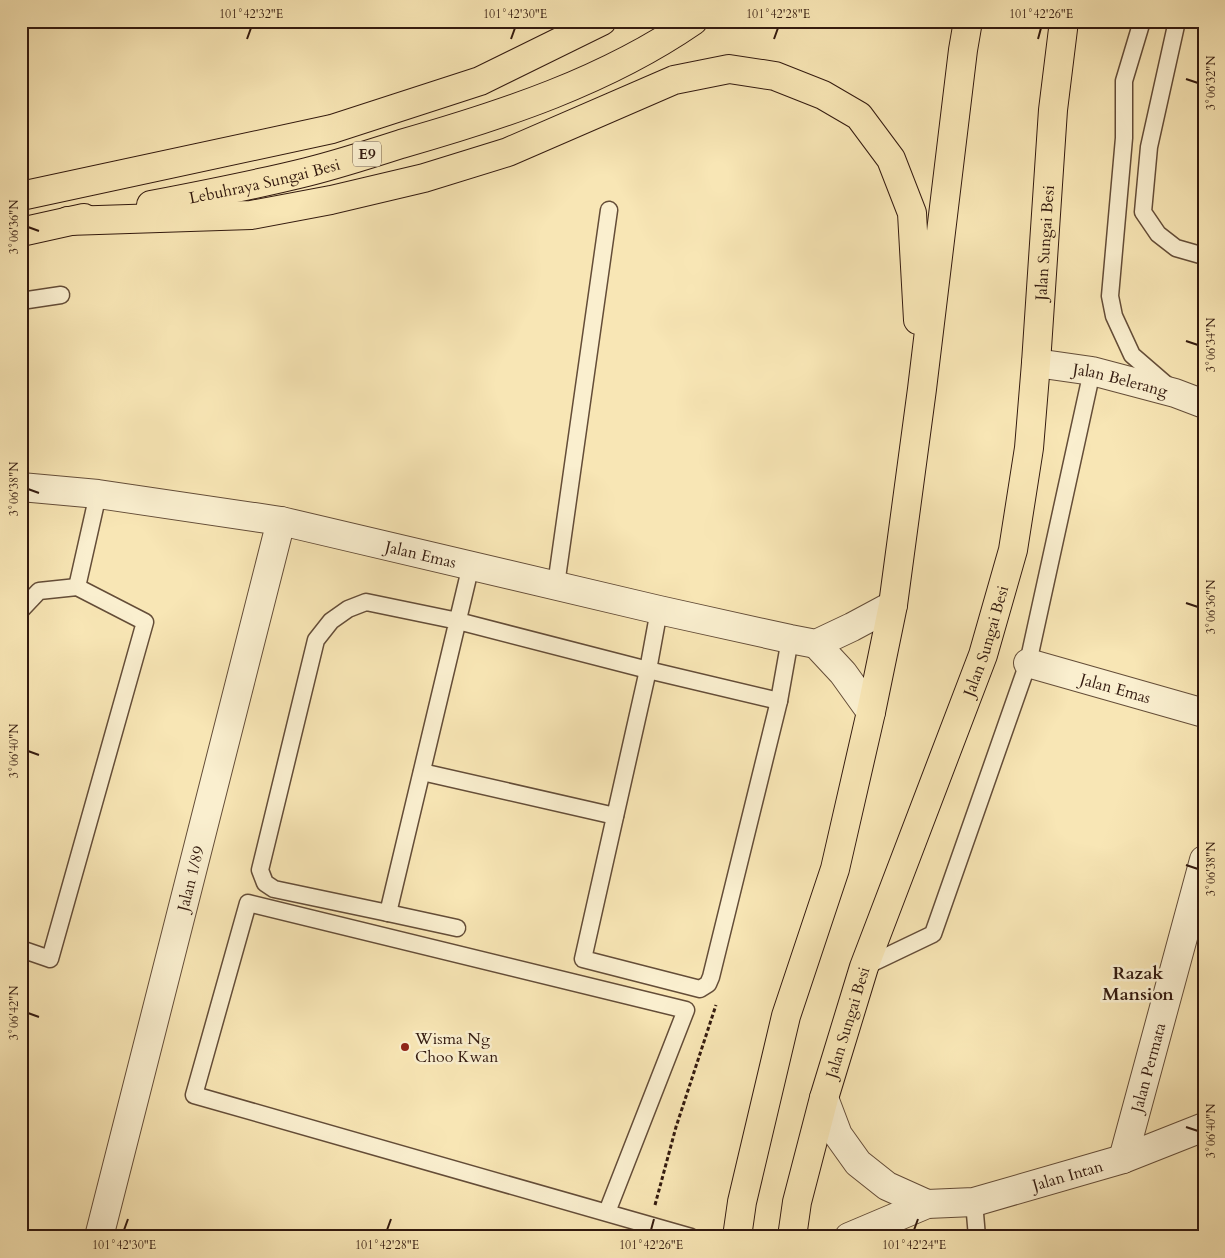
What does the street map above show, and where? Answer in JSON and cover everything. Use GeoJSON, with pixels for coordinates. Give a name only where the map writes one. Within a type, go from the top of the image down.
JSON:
{"type":"FeatureCollection","features":[{"type":"Feature","properties":{"kind":"highway","name":"E9"},"geometry":{"type":"LineString","coordinates":[[21,196],[332,129],[480,81],[602,21]]}},
{"type":"Feature","properties":{"kind":"highway","name":"Lebuhraya Sungai Besi"},"geometry":{"type":"LineString","coordinates":[[21,232],[307,172],[452,130],[562,90],[634,58],[694,21]]}},
{"type":"Feature","properties":{"kind":"highway"},"geometry":{"type":"LineString","coordinates":[[737,1237],[742,1202],[786,1016],[836,869],[893,605],[968,21]]}},
{"type":"Feature","properties":{"kind":"highway","name":"Jalan Sungai Besi"},"geometry":{"type":"LineString","coordinates":[[792,1237],[798,1202],[824,1098],[864,967],[980,664],[1013,550],[1029,448],[1053,110],[1064,21]]}},
{"type":"Feature","properties":{"kind":"highway"},"geometry":{"type":"LineString","coordinates":[[1053,110],[1081,21]]}},
{"type":"Feature","properties":{"kind":"highway"},"geometry":{"type":"LineString","coordinates":[[68,221],[250,215],[331,200],[424,178],[508,152],[674,80],[730,69],[775,76],[823,95],[859,116],[891,159],[912,213],[922,389]]}},
{"type":"Feature","properties":{"kind":"street","name":"Jalan Belerang"},"geometry":{"type":"LineString","coordinates":[[1036,363],[1092,371],[1175,393],[1204,404]]}},
{"type":"Feature","properties":{"kind":"street","name":"Jalan Emas"},"geometry":{"type":"LineString","coordinates":[[21,487],[98,494],[281,521],[660,610],[816,644]]}},
{"type":"Feature","properties":{"kind":"street","name":"Jalan 1/89"},"geometry":{"type":"LineString","coordinates":[[99,1237],[281,521]]}},
{"type":"Feature","properties":{"kind":"street"},"geometry":{"type":"LineString","coordinates":[[871,712],[843,673],[816,644],[893,605]]}},
{"type":"Feature","properties":{"kind":"street","name":"Jalan Emas"},"geometry":{"type":"LineString","coordinates":[[1028,663],[1204,714]]}},
{"type":"Feature","properties":{"kind":"street","name":"Jalan Permata"},"geometry":{"type":"LineString","coordinates":[[1123,1159],[1204,860]]}},
{"type":"Feature","properties":{"kind":"street","name":"Jalan Intan"},"geometry":{"type":"LineString","coordinates":[[824,1098],[838,1135],[858,1163],[886,1186],[927,1204]]}},
{"type":"Feature","properties":{"kind":"street","name":"Jalan Intan"},"geometry":{"type":"LineString","coordinates":[[849,1237],[927,1204],[974,1202],[1123,1159],[1204,1127]]}},
{"type":"Feature","properties":{"kind":"lane"},"geometry":{"type":"LineString","coordinates":[[1142,21],[1124,81],[1124,138],[1110,296],[1114,316],[1132,355],[1175,393]]}},
{"type":"Feature","properties":{"kind":"lane"},"geometry":{"type":"LineString","coordinates":[[1177,21],[1149,147],[1142,212],[1158,234],[1176,248],[1204,256]]}},
{"type":"Feature","properties":{"kind":"lane"},"geometry":{"type":"LineString","coordinates":[[556,586],[609,210]]}},
{"type":"Feature","properties":{"kind":"lane"},"geometry":{"type":"LineString","coordinates":[[21,301],[60,295]]}},
{"type":"Feature","properties":{"kind":"lane"},"geometry":{"type":"LineString","coordinates":[[864,967],[933,934],[1028,663],[1092,371]]}},
{"type":"Feature","properties":{"kind":"lane"},"geometry":{"type":"LineString","coordinates":[[78,587],[98,494]]}},
{"type":"Feature","properties":{"kind":"lane"},"geometry":{"type":"LineString","coordinates":[[388,913],[470,565]]}},
{"type":"Feature","properties":{"kind":"lane"},"geometry":{"type":"LineString","coordinates":[[21,610],[39,591],[78,587],[145,622],[50,959],[21,949]]}},
{"type":"Feature","properties":{"kind":"lane"},"geometry":{"type":"LineString","coordinates":[[457,928],[274,889],[265,883],[261,876],[261,863],[316,640],[331,621],[348,609],[366,602],[458,621],[648,670],[779,700]]}},
{"type":"Feature","properties":{"kind":"lane"},"geometry":{"type":"LineString","coordinates":[[660,610],[583,959],[700,989],[708,984],[711,977],[779,700],[790,639]]}},
{"type":"Feature","properties":{"kind":"lane"},"geometry":{"type":"LineString","coordinates":[[422,772],[615,816]]}},
{"type":"Feature","properties":{"kind":"lane"},"geometry":{"type":"LineString","coordinates":[[606,1212],[686,1010],[248,903],[194,1095],[606,1212],[649,1231],[691,1237]]}},
{"type":"Feature","properties":{"kind":"lane"},"geometry":{"type":"LineString","coordinates":[[974,1202],[977,1237]]}},
{"type":"Feature","properties":{"kind":"path"},"geometry":{"type":"LineString","coordinates":[[649,1231],[676,1127],[717,1002],[708,984]]}},
{"type":"Feature","properties":{"kind":"place","name":"Wisma Ng Choo Kwan"},"geometry":{"type":"Point","coordinates":[405,1047]}},
{"type":"Feature","properties":{"kind":"district","name":"Razak Mansion"},"geometry":{"type":"Point","coordinates":[1138,983]}}]}
